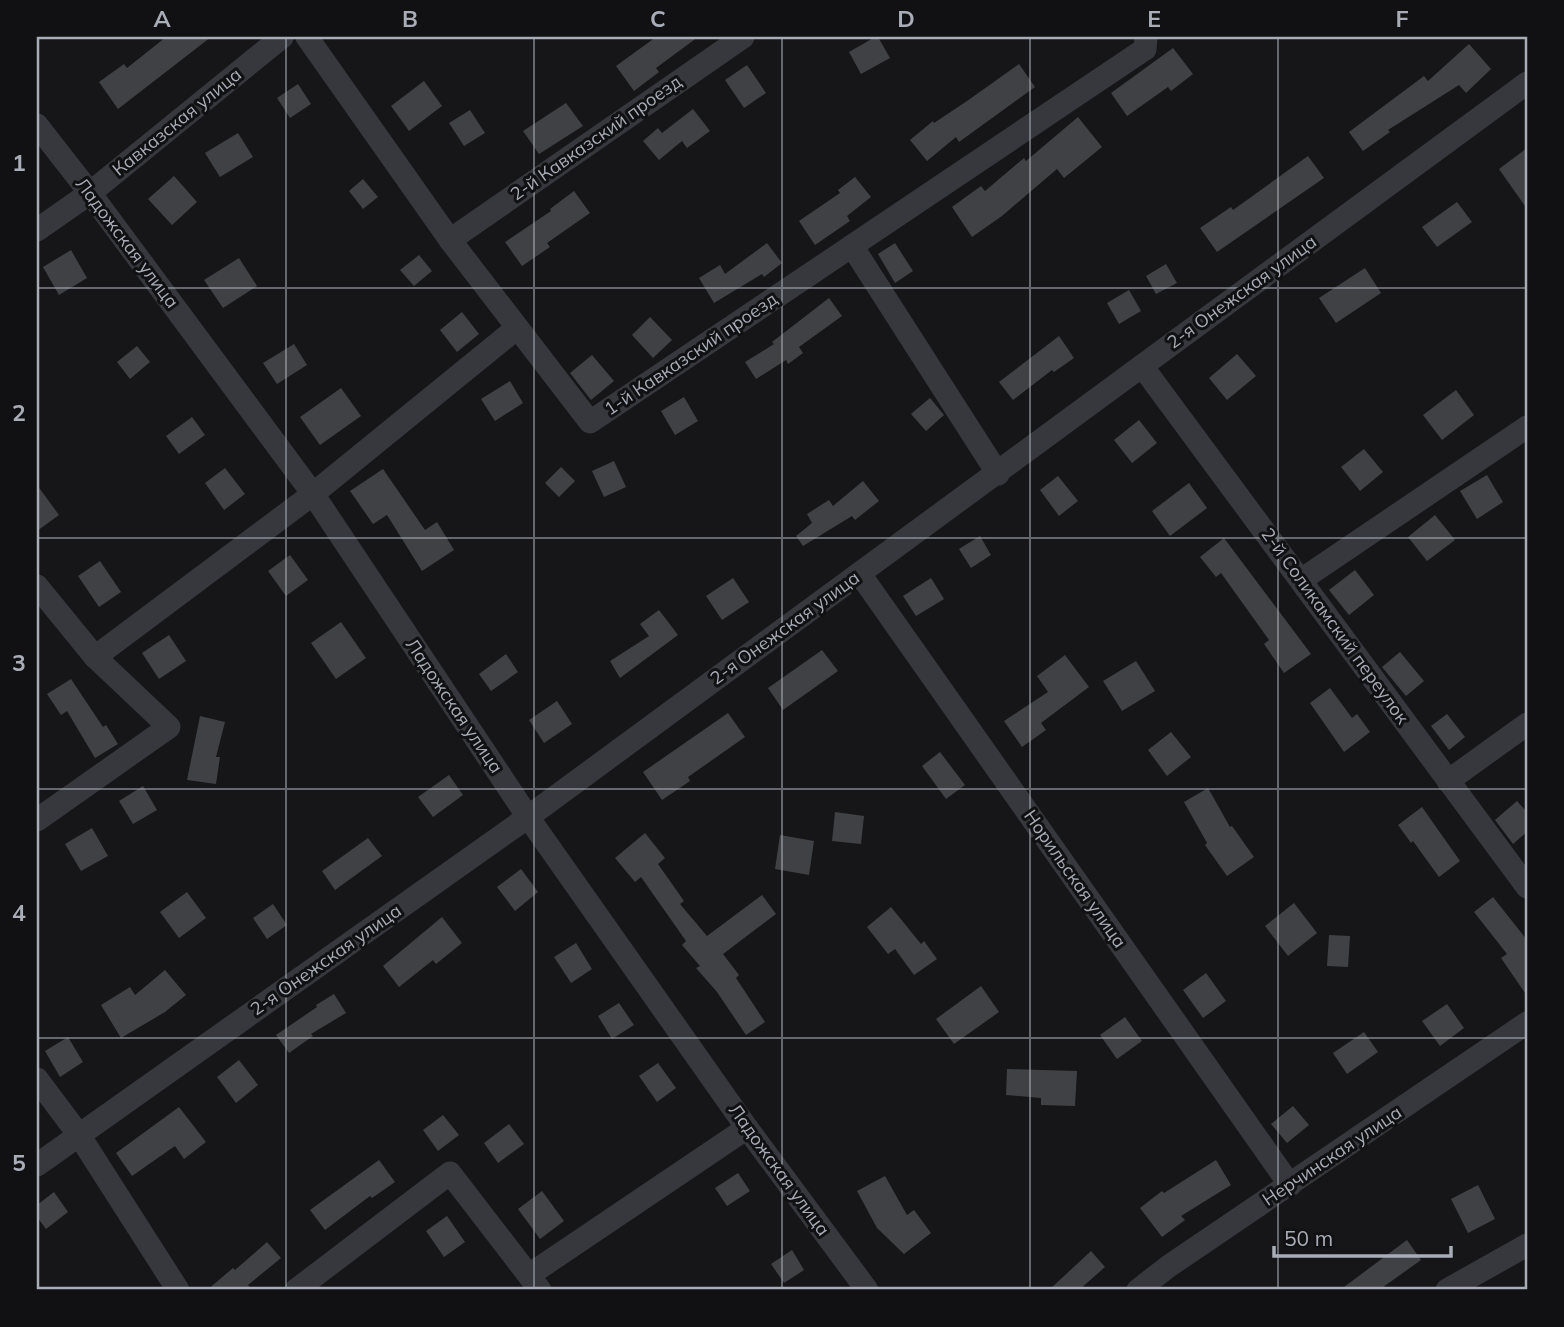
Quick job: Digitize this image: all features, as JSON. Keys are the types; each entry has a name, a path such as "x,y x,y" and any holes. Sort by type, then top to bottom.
{"street":[{"name":"Кавказская улица","path":"37,230 90,193 282,37"},
{"name":"1-й Кавказский проезд","path":"307,37 450,240 590,422 1145,48 1146,37"},
{"name":"2-й Кавказский проезд","path":"450,240 743,37"},
{"name":"2-я Онежская улица","path":"37,1165 528,817 1527,83"},
{"name":"Ладожская улица","path":"37,125 313,495 528,817 747,1128 867,1290"},
{"path":"852,246 998,474"},
{"path":"95,657 313,495 517,328"},
{"name":"2-й Соликамский переулок","path":"1142,366 1527,887"},
{"path":"1301,580 1527,427"},
{"name":"Норильская улица","path":"860,573 1290,1185"},
{"path":"37,586 95,657 169,727 37,820"},
{"path":"1448,781 1527,724"},
{"name":"Нерчинская улица","path":"1138,1290 1169,1266 1527,1023"},
{"path":"37,1079 79,1135 178,1290"},
{"path":"296,1290 450,1173 534,1283 747,1128"},
{"path":"1447,1290 1527,1245"}],"building":[{"path":"166,37 211,37 118,109 99,82 124,64 127,68"},
{"path":"656,37 698,37 656,68 659,72 634,91 616,66"},
{"path":"878,37 890,58 861,74 849,52"},
{"path":"1469,44 1491,69 1466,93 1459,85 1388,130 1390,132 1363,151 1349,132 1424,76 1428,81"},
{"path":"1173,48 1193,74 1171,91 1168,87 1127,116 1111,93"},
{"path":"1019,64 1035,87 959,142 956,137 927,161 910,140 933,121 934,123"},
{"path":"747,65 766,93 744,108 725,80"},
{"path":"424,81 442,106 409,131 391,106"},
{"path":"298,84 311,104 290,118 277,98"},
{"path":"566,103 583,126 539,154 523,131"},
{"path":"693,109 710,131 687,148 682,141 659,160 643,141 658,128 662,133"},
{"path":"470,110 485,133 464,146 449,123"},
{"path":"1078,117 1102,147 1064,178 1057,169 1002,216 972,237 952,207 981,186 985,191"},
{"path":"238,133 253,157 220,177 205,153"},
{"path":"1527,148 1527,209 1499,169"},
{"path":"1308,156 1324,178 1217,252 1200,228 1231,207 1233,210"},
{"path":"174,176 197,202 172,225 148,199"},
{"path":"855,177 871,197 847,216 850,221 815,245 799,221 840,193 838,190"},
{"path":"363,179 378,197 363,209 349,191"},
{"path":"574,191 590,213 547,243 550,247 522,266 505,242 551,211 550,209"},
{"path":"1457,202 1472,222 1437,247 1422,227"},
{"path":"767,243 782,263 764,277 762,274 714,303 699,278 720,265 725,274"},
{"path":"895,243 913,271 895,283 878,254"},
{"path":"71,250 87,278 59,295 43,267"},
{"path":"419,255 432,271 414,286 400,270"},
{"path":"239,258 257,286 223,308 204,280"},
{"path":"1166,264 1177,283 1156,294 1146,276"},
{"path":"1365,268 1381,293 1336,323 1319,298"},
{"path":"1129,290 1141,311 1119,324 1107,303"},
{"path":"829,298 842,316 799,347 803,353 788,364 786,360 756,379 745,362 774,344 772,342"},
{"path":"462,312 479,334 457,352 440,330"},
{"path":"650,317 672,340 653,358 632,335"},
{"path":"1059,336 1074,358 1054,372 1052,370 1013,400 999,382"},
{"path":"294,344 307,365 277,384 263,363"},
{"path":"137,346 150,362 130,379 117,362"},
{"path":"1237,354 1256,376 1227,400 1209,378"},
{"path":"592,355 614,381 591,400 570,373"},
{"path":"510,381 523,403 495,421 481,399"},
{"path":"341,388 361,416 320,445 300,417"},
{"path":"1456,390 1474,415 1442,440 1423,415"},
{"path":"684,397 698,421 675,435 661,411"},
{"path":"930,398 944,415 926,431 911,414"},
{"path":"192,417 205,435 179,454 166,436"},
{"path":"1139,420 1157,443 1132,463 1114,440"},
{"path":"1364,449 1383,472 1360,491 1341,467"},
{"path":"614,461 626,487 604,497 592,471"},
{"path":"561,467 575,481 559,497 545,483"},
{"path":"225,468 245,494 224,510 205,483"},
{"path":"383,469 425,530 437,522 454,550 422,571 387,515 373,524 350,491"},
{"path":"1487,475 1503,502 1477,519 1460,491"},
{"path":"1058,476 1078,501 1059,516 1040,490"},
{"path":"863,481 879,501 855,520 852,516 803,546 796,536 812,523 807,514 829,500 833,506"},
{"path":"1189,483 1207,508 1170,536 1152,511"},
{"path":"37,485 59,515 37,531"},
{"path":"1435,515 1455,540 1427,561 1408,537"},
{"path":"980,536 991,555 971,568 959,549"},
{"path":"1224,538 1311,654 1284,673 1264,644 1269,640 1221,573 1216,577 1200,557"},
{"path":"290,555 308,580 286,596 268,571"},
{"path":"100,561 121,592 99,607 78,576"},
{"path":"1355,570 1374,595 1349,615 1329,590"},
{"path":"733,578 749,602 722,620 706,596"},
{"path":"931,578 944,599 916,616 903,596"},
{"path":"659,610 678,635 620,678 610,661 649,636 640,624"},
{"path":"341,622 366,658 336,679 311,643"},
{"path":"169,635 186,661 159,679 142,653"},
{"path":"822,650 838,671 783,710 768,688"},
{"path":"1400,652 1424,681 1406,696 1382,667"},
{"path":"506,654 518,672 491,691 479,674"},
{"path":"1065,655 1089,687 1041,723 1046,730 1022,747 1004,721 1048,692 1037,676"},
{"path":"1136,661 1155,691 1122,711 1103,681"},
{"path":"71,679 103,727 106,725 118,744 95,758 67,711 61,715 47,694"},
{"path":"1330,688 1352,718 1357,714 1370,732 1344,752 1310,703"},
{"path":"557,701 572,724 544,743 529,720"},
{"path":"728,713 745,737 688,777 690,781 662,800 643,772"},
{"path":"1447,714 1465,737 1449,750 1431,726"},
{"path":"200,716 225,722 216,757 220,757 216,784 187,780"},
{"path":"1171,732 1191,757 1167,776 1148,750"},
{"path":"940,752 965,785 946,799 922,766"},
{"path":"449,775 463,795 433,817 418,797"},
{"path":"143,786 157,810 133,824 119,801"},
{"path":"1208,788 1230,827 1232,826 1254,857 1227,876 1205,845 1207,843 1184,802"},
{"path":"1517,801 1527,812 1527,832 1513,844 1495,820"},
{"path":"1422,807 1460,861 1439,877 1398,825"},
{"path":"835,812 864,816 861,844 832,841"},
{"path":"92,828 108,856 81,871 65,844"},
{"path":"645,833 665,858 658,864 684,901 680,904 707,936 762,895 776,914 723,954 739,975 736,978 765,1022 746,1035 717,992 696,968 700,966 682,945 686,941 641,877 635,882 615,858"},
{"path":"780,835 814,841 809,875 775,869"},
{"path":"368,838 382,856 335,890 322,871"},
{"path":"521,869 538,892 515,911 497,887"},
{"path":"187,892 206,918 179,938 160,912"},
{"path":"1493,897 1527,940 1527,996 1501,958 1507,954 1474,912"},
{"path":"1294,903 1317,933 1288,956 1265,926"},
{"path":"273,904 287,925 267,939 253,918"},
{"path":"891,907 921,944 924,941 937,959 914,975 895,949 888,954 867,927"},
{"path":"442,917 462,943 436,964 433,960 399,987 383,966"},
{"path":"1329,935 1350,936 1348,967 1327,966"},
{"path":"576,943 592,969 571,983 554,957"},
{"path":"165,970 186,995 165,1012 121,1038 101,1005 130,987 135,995"},
{"path":"1206,973 1226,1001 1203,1018 1183,990"},
{"path":"981,986 999,1012 954,1044 936,1019"},
{"path":"334,994 346,1013 311,1034 313,1036 289,1053 276,1035"},
{"path":"619,1003 634,1025 612,1039 598,1016"},
{"path":"1447,1004 1464,1028 1440,1046 1422,1021"},
{"path":"1125,1017 1142,1041 1117,1059 1100,1035"},
{"path":"1364,1032 1378,1052 1347,1074 1333,1053"},
{"path":"68,1037 83,1062 60,1077 45,1051"},
{"path":"239,1060 258,1085 236,1103 217,1077"},
{"path":"658,1063 676,1088 657,1102 639,1076"},
{"path":"1007,1069 1077,1071 1075,1106 1041,1105 1041,1098 1006,1095"},
{"path":"1293,1106 1309,1125 1287,1143 1271,1124"},
{"path":"179,1107 206,1142 184,1159 175,1146 132,1176 116,1153"},
{"path":"443,1115 459,1135 438,1151 423,1130"},
{"path":"509,1124 524,1144 498,1163 484,1143"},
{"path":"379,1160 395,1182 372,1198 370,1196 325,1230 310,1210"},
{"path":"1216,1160 1231,1185 1181,1216 1185,1220 1162,1237 1140,1208 1162,1191 1164,1193"},
{"path":"738,1173 750,1191 727,1206 715,1188"},
{"path":"885,1176 907,1215 914,1210 931,1233 904,1254 877,1228 857,1191"},
{"path":"1478,1185 1495,1219 1468,1233 1451,1199"},
{"path":"542,1191 564,1221 540,1239 518,1209"},
{"path":"54,1192 68,1212 46,1229 37,1217 37,1205"},
{"path":"447,1216 465,1242 444,1257 426,1231"},
{"path":"1407,1240 1421,1260 1379,1290 1340,1290"},
{"path":"267,1242 281,1258 248,1285 252,1290 207,1290 233,1268 235,1270"},
{"path":"792,1250 804,1270 784,1283 771,1264"},
{"path":"1091,1251 1105,1267 1079,1290 1049,1290"}]}
